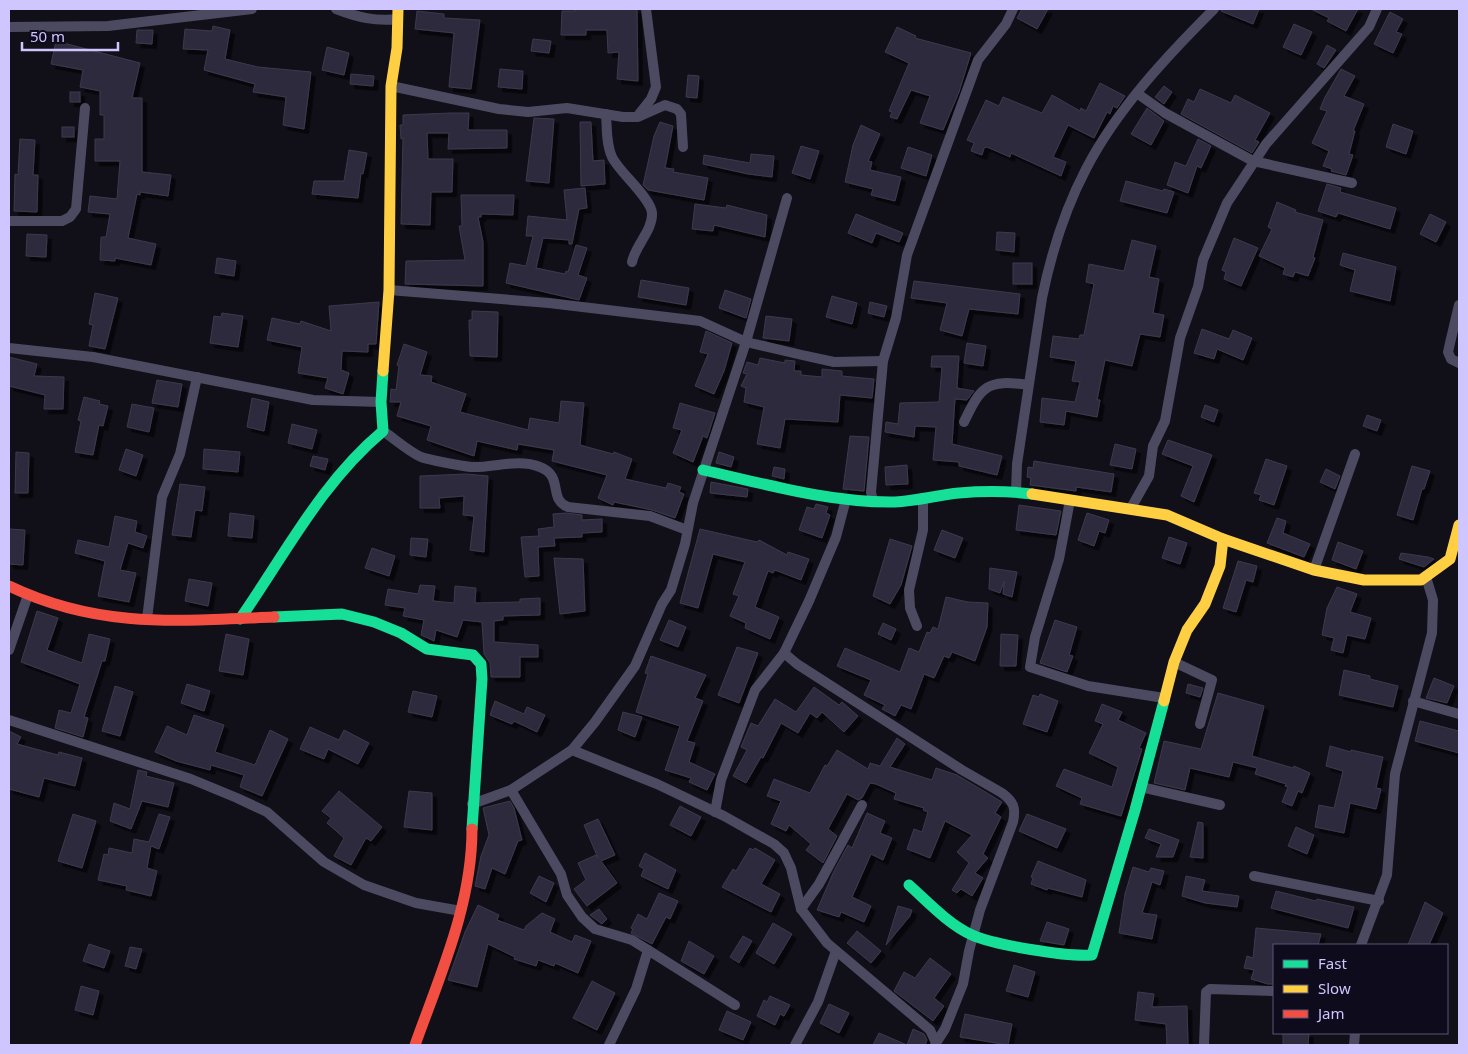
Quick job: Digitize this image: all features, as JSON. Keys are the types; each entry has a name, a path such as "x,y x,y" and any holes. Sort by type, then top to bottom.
{"street":[{"path":"9,27 108,26 252,9"},
{"path":"336,9 355,16 384,21 398,14 397,48 391,86 389,290 381,402 383,431"},
{"path":"638,117 651,99 656,87 646,9"},
{"path":"873,502 871,492 883,362 896,318 907,255 926,197 950,141 978,60 1006,24 1013,9"},
{"path":"1016,492 1017,464 1028,385 1047,272 1072,198 1091,161 1138,94 1179,44 1214,9"},
{"path":"1131,508 1150,476 1153,446 1165,421 1180,338 1198,287 1203,260 1227,203 1253,161 1288,118 1369,27 1377,9"},
{"path":"391,86 498,109 528,112 567,108 638,117 665,105 677,109 681,114 683,147"},
{"path":"1138,94 1164,113 1253,161 1352,183"},
{"path":"9,222 62,221 70,217 76,209 85,108"},
{"path":"606,114 612,157 648,203 652,212 650,224 634,250 632,262"},
{"path":"472,804 511,790 572,750 595,722 635,666 662,604 671,590 685,544 703,470 746,342 787,198"},
{"path":"389,290 549,303 700,321 746,342 834,362 883,362"},
{"path":"1459,305 1448,352 1451,359 1459,363"},
{"path":"9,348 93,357 313,400 381,402"},
{"path":"147,619 162,497 180,454 197,377"},
{"path":"964,422 977,395 992,384 1006,382 1028,385"},
{"path":"383,431 422,458 470,467 522,464 540,467 552,475 556,482 557,497 561,504 568,507 650,516 687,530"},
{"path":"240,619 263,588 304,519 357,453 383,431"},
{"path":"1314,570 1355,454"},
{"path":"703,470 846,499 873,502 960,493 1016,492 1131,508 1167,515 1223,539 1314,570 1364,580 1415,582 1426,577 1450,558 1459,526"},
{"path":"918,626 910,608 909,590 923,530 923,498"},
{"path":"715,812 721,780 755,690 784,653 836,537 846,499"},
{"path":"1070,500 1059,559 1035,637 1030,667 1088,686 1164,698"},
{"path":"909,885 946,917 974,936 1063,954 1092,955 1141,787 1174,662 1187,630 1208,596 1220,566 1223,539"},
{"path":"1361,944 1379,901 1387,875 1395,774 1432,633 1433,600 1426,577"},
{"path":"9,586 28,595 71,610 106,617 240,619 342,614 374,622 401,633 427,649 473,655 481,664 482,678 472,804 472,860 457,928 415,1045"},
{"path":"9,650 28,595"},
{"path":"784,653 797,664 897,730 1012,800 1016,809 1013,822 980,910 969,951 963,984 945,1029 935,1044"},
{"path":"1174,662 1212,680 1200,724"},
{"path":"1414,701 1459,714"},
{"path":"9,720 182,776 237,798 267,812 324,862 364,885 416,903 461,911"},
{"path":"572,750 657,784 715,812 751,830 784,854 791,868 801,909 836,951 930,1030 935,1044"},
{"path":"1141,787 1220,805"},
{"path":"511,790 561,874 567,895 582,917 595,929 632,940 735,1005"},
{"path":"801,909 819,884 862,805"},
{"path":"1254,876 1379,901"},
{"path":"609,1045 636,988 648,950"},
{"path":"795,1045 818,1002 836,951"},
{"path":"1204,1045 1206,992 1210,989 1273,991"}],"building":[{"path":"575,9 637,9 638,81 617,79 619,52 608,53 607,30 586,30 586,35 561,35 562,11 575,11"},
{"path":"1022,9 1048,9 1037,29 1017,18"},
{"path":"1221,9 1259,9 1253,24 1221,11"},
{"path":"1311,9 1358,9 1346,31 1327,21 1329,18"},
{"path":"417,11 444,14 444,18 480,20 471,89 449,87 454,33 415,29"},
{"path":"1390,12 1403,19 1396,32 1402,34 1393,53 1374,44"},
{"path":"1294,24 1312,32 1301,55 1283,47"},
{"path":"213,26 230,30 225,59 258,67 311,72 304,129 283,125 286,97 253,92 255,84 204,70 208,50 183,49 185,29 212,31"},
{"path":"897,27 916,36 915,38 971,53 959,92 943,130 920,123 930,96 911,90 897,119 890,117 892,112 889,111 909,63 885,52"},
{"path":"137,30 153,30 152,44 136,43"},
{"path":"533,39 551,41 549,53 531,51"},
{"path":"56,41 140,63 132,98 142,98 142,172 171,175 168,196 140,192 140,195 137,194 128,238 156,244 151,265 115,258 115,261 100,260 101,237 106,237 110,214 88,212 90,196 117,199 120,161 95,161 95,139 104,139 104,115 100,115 100,91 80,87 83,70 51,64"},
{"path":"1327,45 1336,50 1324,68 1317,64"},
{"path":"327,47 349,53 344,75 322,70"},
{"path":"500,69 523,71 522,89 498,87"},
{"path":"1341,69 1355,76 1344,96 1364,104 1353,131 1355,131 1349,154 1353,155 1346,175 1331,171 1332,169 1323,166 1329,151 1312,143 1327,111 1320,109"},
{"path":"351,74 374,76 373,86 350,84"},
{"path":"688,75 699,76 697,98 686,97"},
{"path":"1100,83 1125,96 1117,108 1113,106 1110,114 1107,112 1094,138 1068,125 1053,157 1066,162 1061,176 1011,153 1010,157 987,147 984,148 982,155 971,151 974,143 967,140 986,100 999,106 1003,97 1042,113 1052,95 1080,111 1081,108 1086,111"},
{"path":"1164,86 1172,92 1164,104 1155,97"},
{"path":"1200,89 1231,103 1235,95 1270,113 1255,140 1259,142 1252,153 1181,114 1188,99 1194,102"},
{"path":"70,92 80,92 80,102 70,102"},
{"path":"1147,108 1164,121 1151,145 1131,134"},
{"path":"469,113 468,130 507,130 507,148 448,149 449,133 427,133 428,159 453,159 452,192 431,192 430,225 401,224 403,138 401,139 400,125 403,125 403,115"},
{"path":"534,118 554,119 549,183 526,181"},
{"path":"580,122 591,122 593,161 604,160 605,184 581,186"},
{"path":"660,122 673,126 665,168 674,169 673,172 708,178 704,200 648,190 643,185 654,136"},
{"path":"1393,124 1413,131 1406,154 1386,147"},
{"path":"861,125 880,134 868,161 872,162 870,170 901,177 895,201 871,195 873,189 845,182 853,145"},
{"path":"62,127 74,127 74,137 62,137"},
{"path":"20,139 35,140 33,175 38,175 37,212 14,211 15,174 18,175"},
{"path":"1198,139 1211,146 1201,168 1197,166 1188,193 1167,185 1175,162 1186,166"},
{"path":"801,146 819,151 810,179 792,173"},
{"path":"908,147 932,155 926,176 901,168"},
{"path":"349,150 367,153 363,174 361,173 358,198 312,194 314,181 344,181"},
{"path":"751,154 774,156 772,177 703,164 704,155 750,163"},
{"path":"1126,181 1174,192 1167,213 1120,201"},
{"path":"1327,184 1341,188 1340,192 1396,208 1390,229 1338,213 1336,217 1318,211"},
{"path":"585,188 587,208 579,209 572,244 569,244 569,240 543,238 536,268 565,274 566,271 568,272 576,245 587,248 578,275 587,278 579,300 506,283 510,263 526,266 533,236 526,236 528,216 567,220 564,190"},
{"path":"461,195 514,195 513,215 481,214 481,217 478,217 483,242 483,286 405,284 406,261 465,260 459,226 462,226"},
{"path":"1277,202 1296,210 1295,212 1323,220 1313,257 1315,258 1308,276 1295,272 1293,277 1283,274 1285,268 1259,256 1272,229 1268,227"},
{"path":"695,204 726,208 727,205 767,215 765,237 714,225 713,231 692,229"},
{"path":"856,214 903,233 899,242 876,233 872,243 848,233"},
{"path":"1430,214 1446,222 1436,242 1420,234"},
{"path":"997,232 1015,233 1014,252 996,250"},
{"path":"27,234 47,235 46,257 26,256"},
{"path":"1234,238 1258,248 1241,286 1224,279 1226,272 1222,270"},
{"path":"1132,240 1156,246 1149,277 1159,279 1153,313 1164,315 1160,337 1140,334 1132,366 1105,360 1097,400 1100,400 1097,417 1066,411 1064,425 1040,422 1042,398 1075,402 1080,382 1072,381 1076,361 1050,357 1053,336 1079,339 1080,335 1084,335 1094,284 1086,282 1089,264 1124,271"},
{"path":"1343,253 1396,267 1390,301 1350,291 1355,270 1340,265"},
{"path":"217,258 236,261 234,276 215,273"},
{"path":"1013,263 1032,263 1032,284 1013,284"},
{"path":"641,280 689,288 686,305 638,297"},
{"path":"914,281 1020,294 1018,314 969,309 962,336 940,330 947,303 911,298"},
{"path":"725,290 751,299 746,318 719,308"},
{"path":"95,293 118,298 105,349 89,346 93,325 89,324"},
{"path":"832,296 857,303 852,324 826,317"},
{"path":"379,302 376,344 368,344 368,352 342,351 341,370 349,373 343,394 325,388 328,378 298,373 302,347 267,340 272,318 300,324 301,321 331,331 329,306"},
{"path":"870,302 887,306 884,317 868,313"},
{"path":"472,311 498,312 497,357 470,356 469,320 472,320"},
{"path":"222,313 243,316 238,347 210,343 214,316 221,317"},
{"path":"766,316 792,319 789,341 763,338"},
{"path":"1202,329 1229,339 1233,330 1252,338 1243,360 1217,349 1214,359 1194,353"},
{"path":"706,331 732,343 724,371 714,394 695,386 708,354 700,352"},
{"path":"967,343 986,346 983,366 964,363"},
{"path":"404,344 427,352 420,375 432,376 431,382 466,394 460,412 528,430 530,418 559,423 561,401 584,403 580,445 613,454 614,452 632,459 625,479 666,488 668,483 681,487 679,492 684,494 675,518 652,510 614,502 613,505 598,498 607,475 552,461 554,450 518,444 517,450 477,441 474,456 427,440 431,426 397,416 401,402 390,402 391,389 396,390 399,366 397,365"},
{"path":"932,356 959,356 957,388 974,391 967,400 955,399 952,444 1002,456 997,475 959,466 959,462 933,460 936,427 915,426 914,437 885,432 886,422 898,424 900,403 939,402 942,367 931,367"},
{"path":"9,357 37,364 34,376 64,377 63,409 44,409 45,395 9,386"},
{"path":"760,358 785,363 785,360 795,361 794,371 801,371 801,375 822,377 822,369 842,371 842,376 874,379 872,398 840,395 838,422 785,419 780,448 757,444 764,407 744,402 746,388 741,386 747,374 743,373 747,362 758,365"},
{"path":"157,380 182,384 178,407 152,403"},
{"path":"84,397 100,401 99,404 108,406 103,426 99,425 93,455 75,452 81,421 78,420"},
{"path":"252,398 269,402 264,431 247,427"},
{"path":"680,403 715,413 707,438 703,436 693,462 673,453 682,430 673,428"},
{"path":"132,404 154,408 149,432 127,427"},
{"path":"1205,405 1218,410 1214,422 1201,417"},
{"path":"1367,415 1381,420 1377,431 1363,426"},
{"path":"292,424 317,430 312,449 288,443"},
{"path":"850,436 869,437 864,491 843,489"},
{"path":"1168,440 1212,455 1194,502 1181,496 1193,466 1162,454"},
{"path":"1115,444 1136,449 1132,469 1110,465"},
{"path":"126,449 143,455 136,476 119,470"},
{"path":"204,449 240,452 238,472 203,469"},
{"path":"16,452 29,453 28,493 15,493"},
{"path":"719,452 734,457 731,467 716,463"},
{"path":"313,456 328,459 325,470 310,466"},
{"path":"1266,459 1287,466 1274,505 1259,500 1261,495 1254,493"},
{"path":"1034,461 1114,474 1111,492 1076,487 1076,491 1030,485 1031,478 1027,477 1028,467 1033,468"},
{"path":"907,465 908,484 886,485 885,467"},
{"path":"1412,466 1430,471 1424,489 1422,489 1413,520 1397,515"},
{"path":"774,467 785,469 784,479 772,476"},
{"path":"1326,469 1340,476 1335,489 1320,482"},
{"path":"466,474 488,476 484,552 470,550 474,516 463,515 464,496 439,498 440,508 420,508 420,476"},
{"path":"711,482 748,489 747,497 710,493"},
{"path":"180,484 205,487 202,511 195,510 191,537 172,535"},
{"path":"816,504 828,507 826,513 830,515 822,538 799,530 807,507 814,509"},
{"path":"1019,505 1061,511 1056,535 1016,530"},
{"path":"230,513 254,516 252,538 228,536"},
{"path":"1087,513 1109,520 1105,533 1099,531 1094,546 1078,540"},
{"path":"553,514 582,515 582,520 602,519 602,532 582,533 582,537 554,538 555,546 538,547 539,576 525,577 521,537 539,536 538,529 554,527"},
{"path":"115,516 137,521 135,532 147,536 143,548 128,543 120,570 136,573 129,602 98,596 105,561 75,553 78,540 109,547"},
{"path":"1277,518 1286,521 1283,533 1310,544 1304,557 1267,543"},
{"path":"9,529 25,530 23,565 9,564"},
{"path":"700,529 757,542 759,540 787,555 788,552 809,559 801,580 775,570 773,573 768,571 755,607 779,617 770,639 745,628 746,623 730,616 739,596 733,594 745,562 713,554 698,608 680,603"},
{"path":"942,530 963,538 955,558 934,550"},
{"path":"1169,537 1187,543 1180,564 1162,558"},
{"path":"411,538 428,539 426,557 410,555"},
{"path":"890,539 912,546 901,585 890,604 873,596"},
{"path":"1338,542 1363,551 1356,569 1332,560"},
{"path":"372,548 395,556 389,576 365,568"},
{"path":"1401,553 1434,559 1424,567 1399,559"},
{"path":"554,558 583,559 585,611 560,614"},
{"path":"1238,561 1257,566 1253,582 1246,580 1236,612 1223,608"},
{"path":"990,568 1017,572 1012,597 1003,594 1004,581 1000,593 989,589"},
{"path":"189,579 212,583 208,606 185,601"},
{"path":"420,585 435,586 433,601 454,603 455,586 476,588 475,603 520,602 520,599 540,598 540,615 503,616 503,620 494,621 494,642 538,645 538,657 520,657 520,677 491,677 490,663 484,654 482,622 463,620 457,637 436,630 434,641 421,635 424,620 403,616 405,608 385,605 388,589 418,594"},
{"path":"1337,587 1357,594 1350,612 1371,618 1365,639 1347,635 1343,653 1331,650 1334,638 1322,635 1327,608"},
{"path":"946,597 968,602 988,603 987,627 975,661 952,652 949,658 944,656 934,678 924,674 911,709 901,705 895,716 882,709 885,705 864,695 871,680 837,666 845,648 900,672 909,648 919,652 927,632 930,633 933,627 938,629"},
{"path":"37,611 58,618 47,650 82,663 89,634 110,639 105,661 102,661 84,717 88,718 83,737 55,728 59,710 71,713 80,684 21,662"},
{"path":"669,620 686,627 678,647 660,640"},
{"path":"1055,620 1077,627 1069,655 1073,656 1067,672 1040,663"},
{"path":"883,623 896,629 891,640 878,634"},
{"path":"226,634 249,639 243,675 219,671"},
{"path":"1001,634 1018,635 1016,666 1000,666"},
{"path":"737,647 758,653 739,703 718,695"},
{"path":"651,656 706,675 695,698 703,701 687,741 695,743 689,762 715,774 707,790 689,782 691,778 665,770 680,726 636,712 648,674 645,673"},
{"path":"1344,670 1370,676 1370,679 1398,686 1393,707 1339,695"},
{"path":"1434,678 1454,686 1447,703 1426,698"},
{"path":"187,684 210,691 204,711 181,703"},
{"path":"1188,684 1203,688 1200,697 1186,693"},
{"path":"115,686 133,692 120,736 102,731"},
{"path":"814,687 839,705 842,702 858,716 844,732 822,712 817,718 810,713 798,733 781,723 763,758 761,757 746,783 733,776 747,750 741,747 751,723 758,726 775,699 796,712"},
{"path":"413,691 437,696 432,717 408,712"},
{"path":"1218,693 1264,706 1252,756 1293,768 1294,766 1310,773 1302,793 1298,791 1292,806 1282,802 1288,787 1285,786 1286,784 1255,774 1257,768 1233,762 1229,777 1190,768 1185,790 1154,783 1164,741 1201,749"},
{"path":"1040,694 1058,701 1047,732 1023,724 1033,695 1039,697"},
{"path":"495,701 524,714 527,707 545,715 537,732 514,721 512,724 490,715"},
{"path":"1102,704 1122,712 1118,720 1146,733 1139,748 1142,749 1121,816 1080,804 1082,798 1056,786 1064,769 1112,787 1118,767 1089,753 1103,724 1095,721"},
{"path":"623,712 642,717 635,737 618,730"},
{"path":"194,715 224,725 215,752 255,765 270,730 288,739 262,796 240,787 244,775 211,765 210,770 176,761 155,752 167,726 187,735"},
{"path":"1420,721 1459,731 1459,753 1415,741"},
{"path":"310,727 339,740 344,730 369,743 358,764 328,749 324,759 300,749"},
{"path":"9,731 21,737 17,744 58,755 59,752 82,758 75,786 44,778 39,797 9,789"},
{"path":"897,738 905,744 890,767 932,780 936,768 957,775 1002,802 995,813 1001,817 983,854 988,858 975,873 983,878 972,896 961,889 957,893 952,890 969,863 957,852 972,835 945,821 930,858 907,849 914,829 922,832 928,812 923,810 924,808 894,799 896,793 876,784 870,783 862,798 858,800 847,794 828,829 837,836 823,863 806,850 811,844 789,825 786,831 771,824 781,801 767,796 774,779 810,793 825,765 827,766 837,750 868,769 870,763 880,766"},
{"path":"1330,746 1351,752 1351,750 1383,757 1376,788 1381,789 1376,809 1350,803 1344,833 1315,827 1319,805 1334,808 1343,771 1326,766"},
{"path":"138,770 147,772 146,776 174,783 168,807 142,801 131,829 110,821 114,803 130,809"},
{"path":"339,791 382,827 371,841 366,838 351,865 334,856 344,838 327,823 331,818 322,811"},
{"path":"409,791 432,793 432,830 404,827"},
{"path":"510,801 514,808 522,840 518,841 505,874 492,868 485,889 475,886 481,856 489,835 483,808"},
{"path":"680,806 701,817 691,836 670,825"},
{"path":"867,813 885,821 880,833 892,838 883,860 871,854 852,897 871,906 864,922 841,912 839,917 817,910 834,871 848,845 852,848"},
{"path":"73,814 96,821 82,868 58,861"},
{"path":"159,814 170,817 159,849 151,846 147,868 157,871 151,896 126,890 127,886 98,880 104,854 108,855 109,848 132,853 134,839 149,842"},
{"path":"1027,814 1066,829 1057,848 1019,831"},
{"path":"598,819 615,855 601,861 617,883 587,906 574,889 586,880 578,863 596,855 598,858 584,825"},
{"path":"1198,822 1203,823 1203,858 1190,857"},
{"path":"1296,827 1314,835 1307,854 1288,846"},
{"path":"1149,829 1179,840 1173,857 1156,857 1161,844 1145,838"},
{"path":"750,848 753,850 755,848 775,860 761,884 780,894 771,912 722,887 733,869 736,871"},
{"path":"645,853 676,870 668,889 641,876 644,869 639,866"},
{"path":"1038,861 1086,880 1082,897 1048,888 1047,890 1031,884 1033,878 1031,877"},
{"path":"1133,867 1149,872 1151,868 1164,871 1160,885 1152,882 1142,913 1157,915 1152,939 1119,933 1125,894"},
{"path":"539,876 554,883 546,902 530,893"},
{"path":"1186,876 1205,880 1202,891 1239,896 1237,907 1205,903 1182,896"},
{"path":"1276,891 1316,901 1317,899 1354,907 1348,928 1271,908"},
{"path":"659,893 678,901 670,919 666,917 652,944 631,933 633,929 631,928 638,914 647,919"},
{"path":"1425,902 1443,913 1429,944 1408,944"},
{"path":"478,905 499,915 497,920 524,930 526,926 542,913 555,919 550,932 572,942 575,935 591,941 578,973 555,963 554,966 538,960 536,966 514,959 515,957 488,944 477,987 448,980 465,932"},
{"path":"898,906 912,910 910,916 886,945"},
{"path":"599,909 607,919 602,924 590,915"},
{"path":"1047,922 1069,929 1064,945 1040,941"},
{"path":"773,923 792,934 774,964 756,953"},
{"path":"1256,928 1321,934 1318,944 1273,944 1273,984 1251,979 1254,970 1244,968 1247,956 1253,958"},
{"path":"857,931 881,951 871,963 847,943"},
{"path":"743,936 752,941 739,963 730,957"},
{"path":"689,941 714,956 704,974 681,961"},
{"path":"89,944 110,951 104,968 83,961"},
{"path":"130,947 142,949 136,969 125,966"},
{"path":"930,958 951,974 934,998 944,1006 933,1021 894,991 904,972 915,978"},
{"path":"1014,965 1035,972 1028,997 1006,991"},
{"path":"592,981 615,993 597,1030 573,1018"},
{"path":"81,986 99,991 93,1015 75,1010"},
{"path":"1138,992 1154,994 1152,1007 1187,1006 1188,1045 1167,1045 1166,1024 1135,1020"},
{"path":"770,996 790,1005 784,1016 780,1014 775,1025 757,1016 764,1000 767,1002"},
{"path":"829,1004 849,1013 839,1033 820,1023"},
{"path":"727,1011 751,1022 743,1040 719,1030"},
{"path":"965,1014 1012,1024 1008,1045 960,1037"},
{"path":"913,1029 924,1034 927,1040 925,1045 907,1045"},
{"path":"879,1033 907,1045 873,1045"},
{"path":"1283,1034 1309,1034 1308,1045 1283,1045"}],"traffic: fast":[{"path":"240,619 323,496 361,451 383,431 381,402 383,371"},
{"path":"703,470 798,492 871,501 895,502 977,492 1032,494"},
{"path":"274,617 342,614 374,622 401,633 427,649 473,655 481,664 482,679 472,829"},
{"path":"909,885 947,919 972,935 997,943 1031,950 1092,955 1135,810 1164,701"}],"traffic: slow":[{"path":"383,371 389,290 391,86 397,48 398,9"},
{"path":"1032,494 1167,515 1223,539 1314,570 1364,580 1421,580 1450,559 1459,525"},
{"path":"1164,701 1174,662 1187,630 1205,604 1220,566 1223,539"}],"traffic: jam":[{"path":"9,586 42,600 75,610 107,616 172,620 274,617"},
{"path":"415,1045 444,966 461,912 471,857 472,829"}]}
